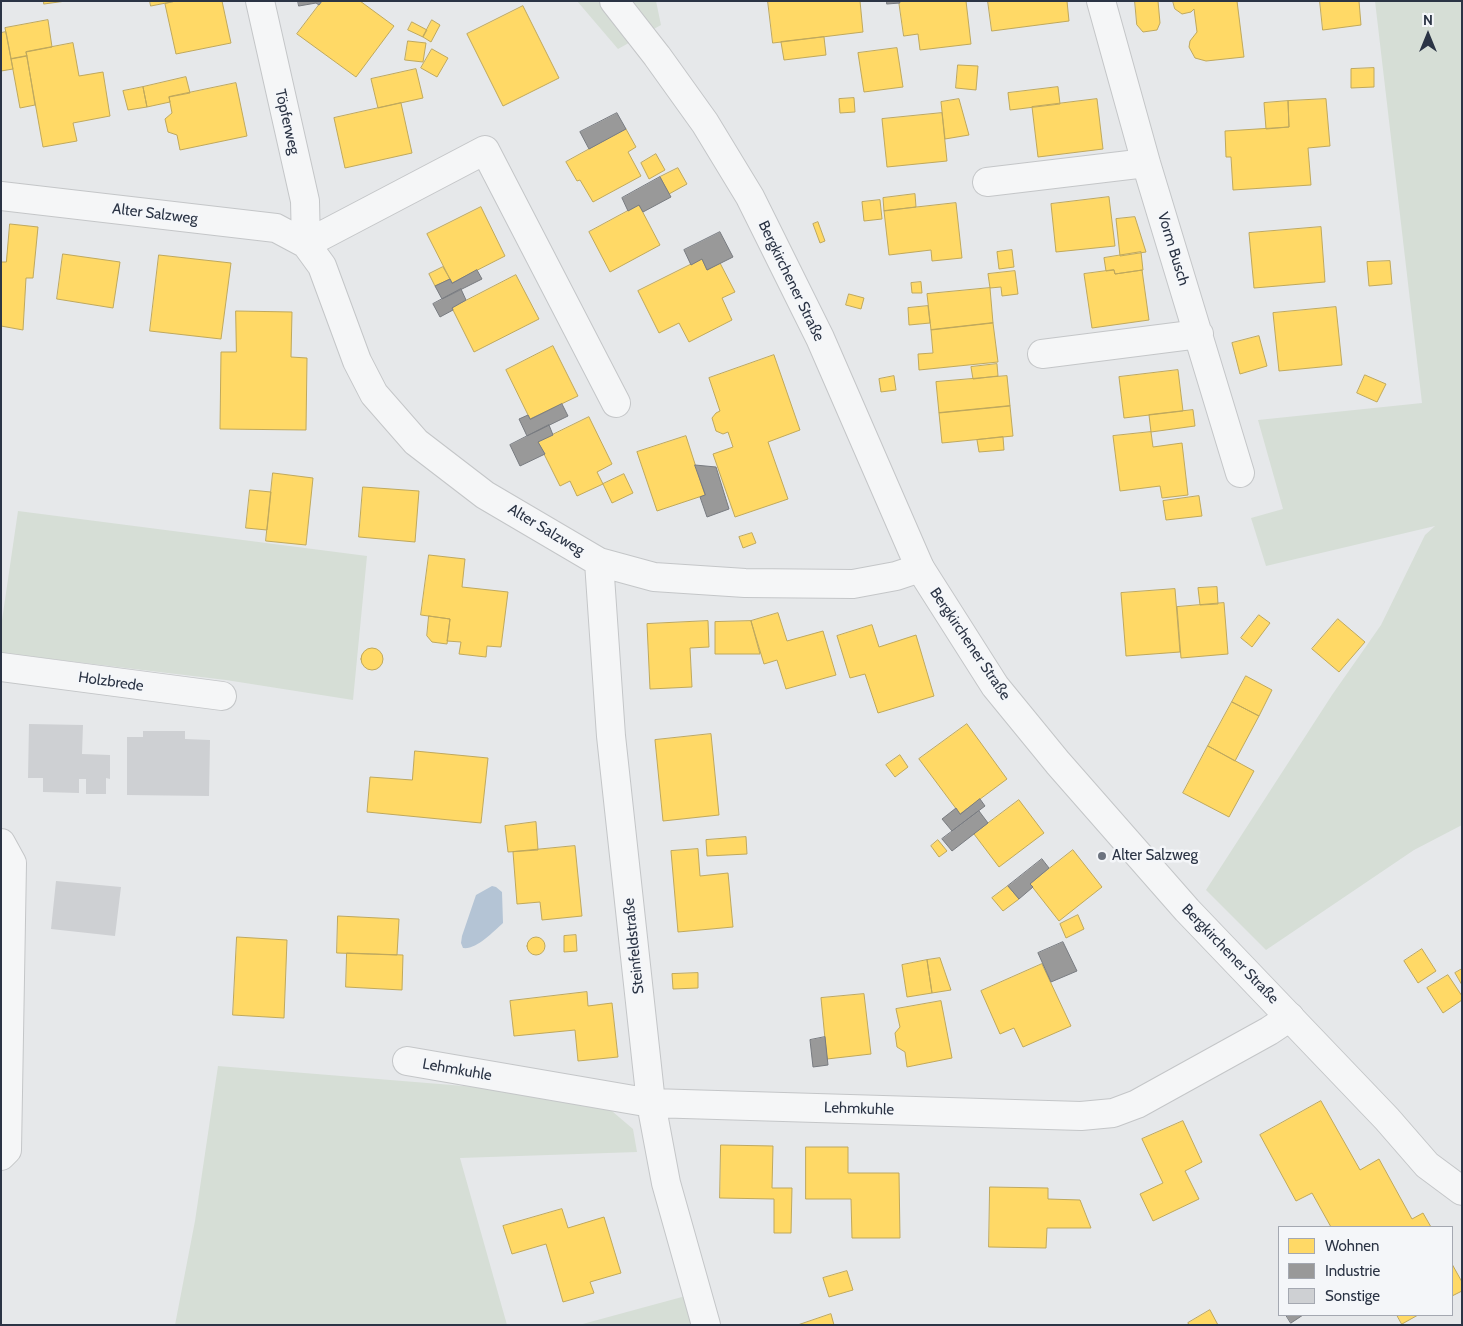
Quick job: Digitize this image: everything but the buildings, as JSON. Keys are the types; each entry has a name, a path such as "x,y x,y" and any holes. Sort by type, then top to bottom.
{"street":[{"name":"Töpferweg","path":"260,1 305,201 306,244"},
{"name":"Bergkirchener Straße","path":"614,1 705,122 750,197 820,338 920,568 995,686 1045,747 1187,910 1387,1120 1427,1165 1462,1191"},
{"name":"Vorm Busch","path":"1101,1 1146,163 1240,473"},
{"path":"306,244 485,150 616,403"},
{"path":"987,182 1146,163"},
{"name":"Alter Salzweg","path":"1,196 276,228 306,244 322,266 357,362 374,394 416,442 485,495 599,562 654,577 745,583 852,584 896,576 920,568"},
{"path":"1042,354 1199,334"},
{"name":"Steinfeldstraße","path":"599,562 611,736 651,1103 666,1183 706,1325"},
{"name":"Holzbrede","path":"1,667 222,696"},
{"path":"1,842 12,863 7,1150 1,1156"},
{"name":"Lehmkuhle","path":"407,1061 651,1103 1081,1116 1112,1113 1136,1104 1269,1031 1290,1017"}],"shaded area":[{"path":"577,1 656,1 661,25 618,49"},
{"path":"1375,1 1462,1 1462,825 1414,850 1266,950 1206,890 1332,695 1381,625 1425,535 1435,526 1266,566 1251,518 1283,509 1258,420 1422,403"},
{"path":"18,511 367,556 353,700 226,680 1,653 1,627"},
{"path":"218,1066 501,1089 606,1106 633,1129 637,1152 460,1158 507,1325 175,1325 195,1221"},
{"path":"693,1294 701,1325 579,1325"}],"water":[{"path":"492,886 502,892 503,923 479,943 463,948 461,943 462,936 476,895"}],"place":[{"name":"Alter Salzweg","path":"1102,856"}]}
